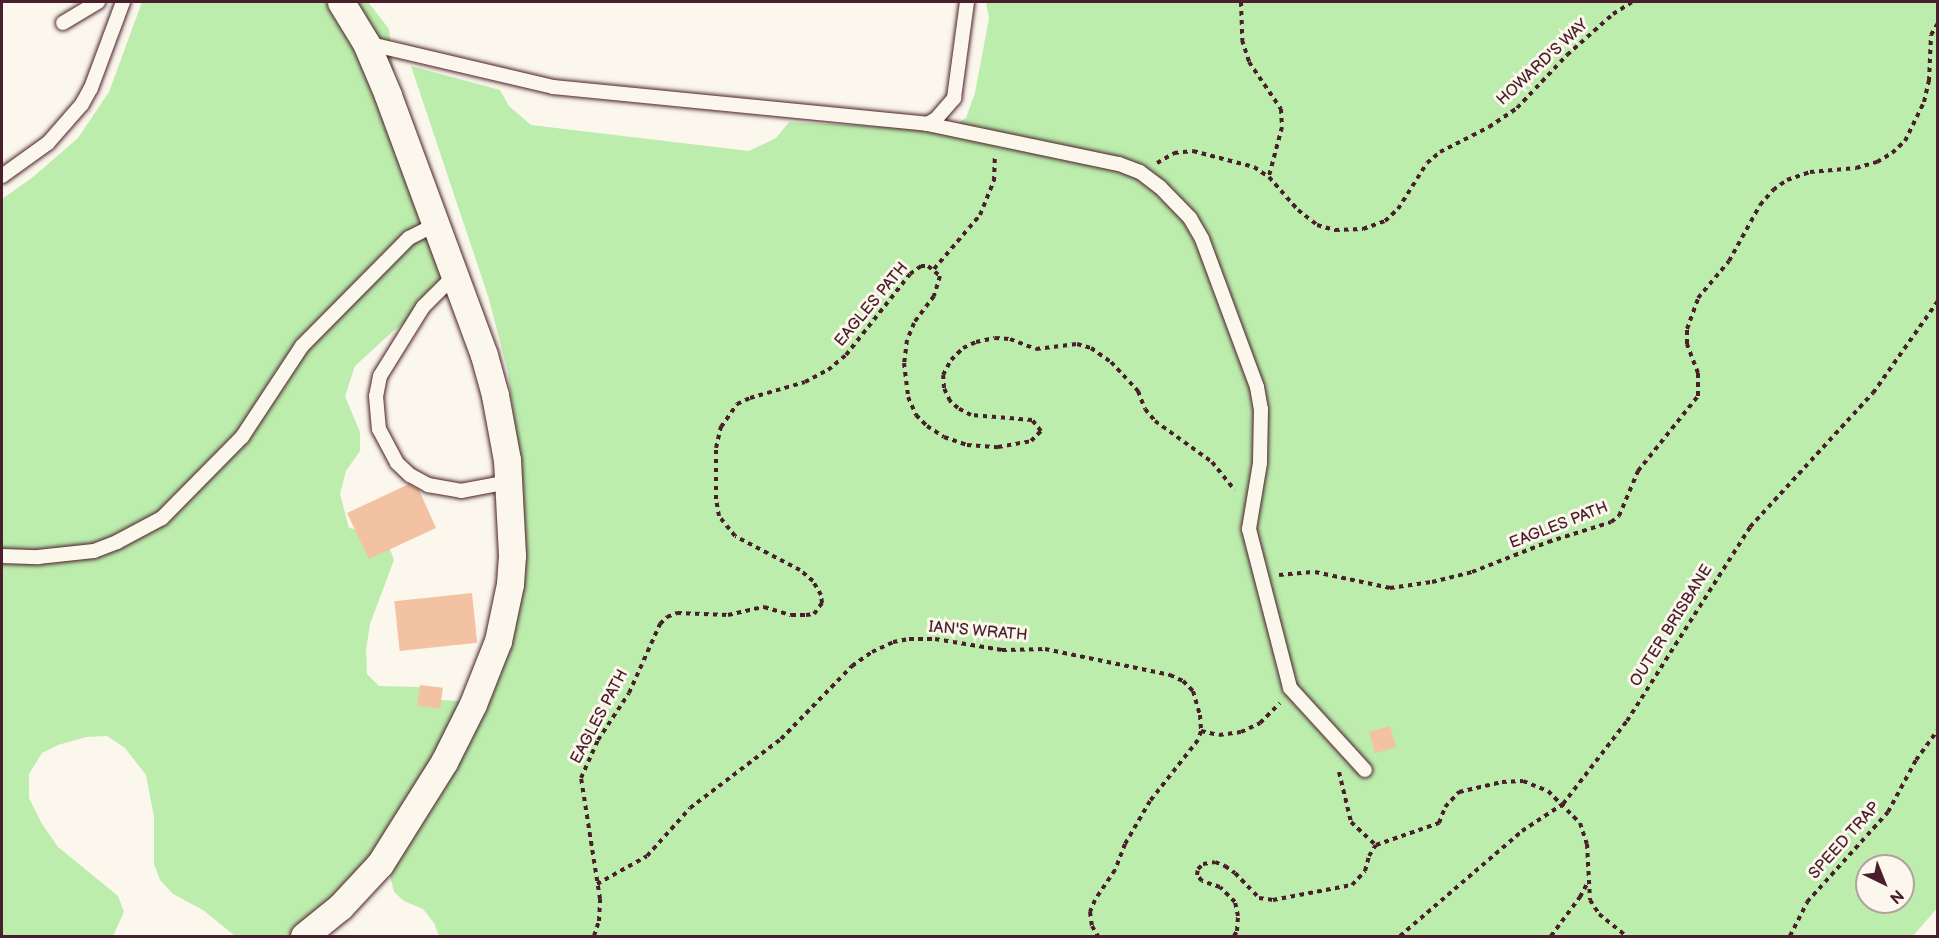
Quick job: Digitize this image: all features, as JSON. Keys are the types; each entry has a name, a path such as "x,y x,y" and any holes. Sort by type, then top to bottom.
{"street":[{"path":"303,936 340,906 386,857 444,762 473,704 498,641 510,584 512,545 509,482 495,395 480,344 366,43 341,2"}],"lane":[{"path":"63,23 98,2"},
{"path":"2,176 48,143 82,104 91,88 123,2"},
{"path":"927,124 936,119 954,98 967,2"},
{"path":"366,43 553,87 927,124 1119,164 1147,178 1176,202 1202,239 1252,371 1261,410 1262,432 1260,463 1250,520 1250,538 1290,688 1365,770"},
{"path":"6,553 38,557 94,551 117,542 162,518 242,437 302,346 409,238 436,224"},
{"path":"455,275 423,307 380,376 376,396 379,429 397,463 410,475 428,485 461,491 509,482"}],"path":[{"path":"1240,2 1242,40 1249,62 1281,109 1282,127 1269,177"},
{"name":"HOWARD'S WAY","path":"1147,178 1158,162 1174,153 1193,151 1254,167 1269,177 1298,210 1317,225 1335,230 1363,229 1385,221 1398,209 1414,182 1434,158 1517,108 1567,55 1613,14 1632,2"},
{"name":"EAGLES PATH","path":"1261,578 1295,572 1315,572 1390,588 1432,582 1472,572 1548,542 1611,522 1619,516 1638,471 1698,396 1698,373 1687,344 1687,329 1698,298 1729,261 1760,205 1773,190 1787,180 1810,172 1856,168 1877,162 1892,153 1905,141 1924,102 1929,81 1931,35 1938,23"},
{"path":"934,269 963,238 989,196 996,164 990,137"},
{"name":"EAGLES PATH","path":"594,936 599,921 597,884 581,778 598,740 628,693 660,624 667,617 677,613 728,615 764,607 791,615 814,614 822,603 821,595 813,581 800,570 735,536 719,516 716,499 716,448 721,427 737,404 805,382 828,370 861,339 910,274 921,266 934,269 940,276 939,286 914,323 907,340 904,363 908,397 916,415 927,426 944,437 967,445 998,447 1031,441 1041,431 1032,420 971,415 950,401 944,388 943,375 951,360 963,348 976,342 995,338 1010,339 1036,349 1077,344 1091,348 1110,362 1138,391 1145,409 1155,421 1212,462 1240,496 1250,520"},
{"name":"OUTER BRISBANE","path":"1400,936 1522,831 1563,804 1627,721 1750,527 1873,393 1938,301"},
{"name":"IAN'S WRATH","path":"597,884 647,856 690,808 781,739 852,666 893,642 935,639 1002,650 1045,649 1170,675 1183,681 1193,691 1200,715 1201,731"},
{"path":"1098,936 1092,926 1090,912 1095,900 1115,870 1125,844 1150,801 1190,752 1201,731 1219,735 1241,732 1260,723 1277,706 1290,688"},
{"name":"SPEED TRAP","path":"1790,936 1807,902 1888,812 1916,760 1938,730"},
{"path":"1338,771 1351,822 1376,845"},
{"path":"1234,936 1237,931 1238,916 1235,902 1220,887 1202,881 1197,875 1198,869 1203,864 1215,862 1225,866 1259,898 1273,900 1352,885 1365,872 1369,856 1376,845 1439,823 1445,807 1459,792 1502,782 1523,781 1538,785 1563,804 1585,833 1587,884 1593,907 1626,936"},
{"path":"1551,936 1587,884"}],"green space":[{"path":"142,2 368,2 389,29 399,120 438,187 434,211 456,267 425,308 392,332 355,366 345,396 360,432 360,451 346,471 340,494 349,528 372,532 389,546 394,560 370,624 366,650 367,674 379,686 422,687 441,700 460,701 449,758 383,849 291,936 235,936 203,910 173,894 160,880 154,864 154,817 146,775 125,748 107,736 86,737 58,745 42,753 29,774 29,798 42,824 58,847 118,896 124,912 113,936 2,936 2,199 33,177 78,138 109,92"},
{"path":"986,2 1937,2 1938,907 1913,936 439,936 434,923 423,909 404,901 394,892 390,876 394,861 481,712 520,469 508,372 488,296 411,66 500,90 509,106 531,125 749,151 776,138 789,122 947,130 966,118 975,93 989,18"}],"building":[{"path":"409,484 419,490 436,528 369,559 347,513"},
{"path":"472,593 477,643 400,651 394,601"},
{"path":"420,685 443,688 440,709 417,706"},
{"path":"1390,726 1396,747 1375,753 1369,732"}]}
